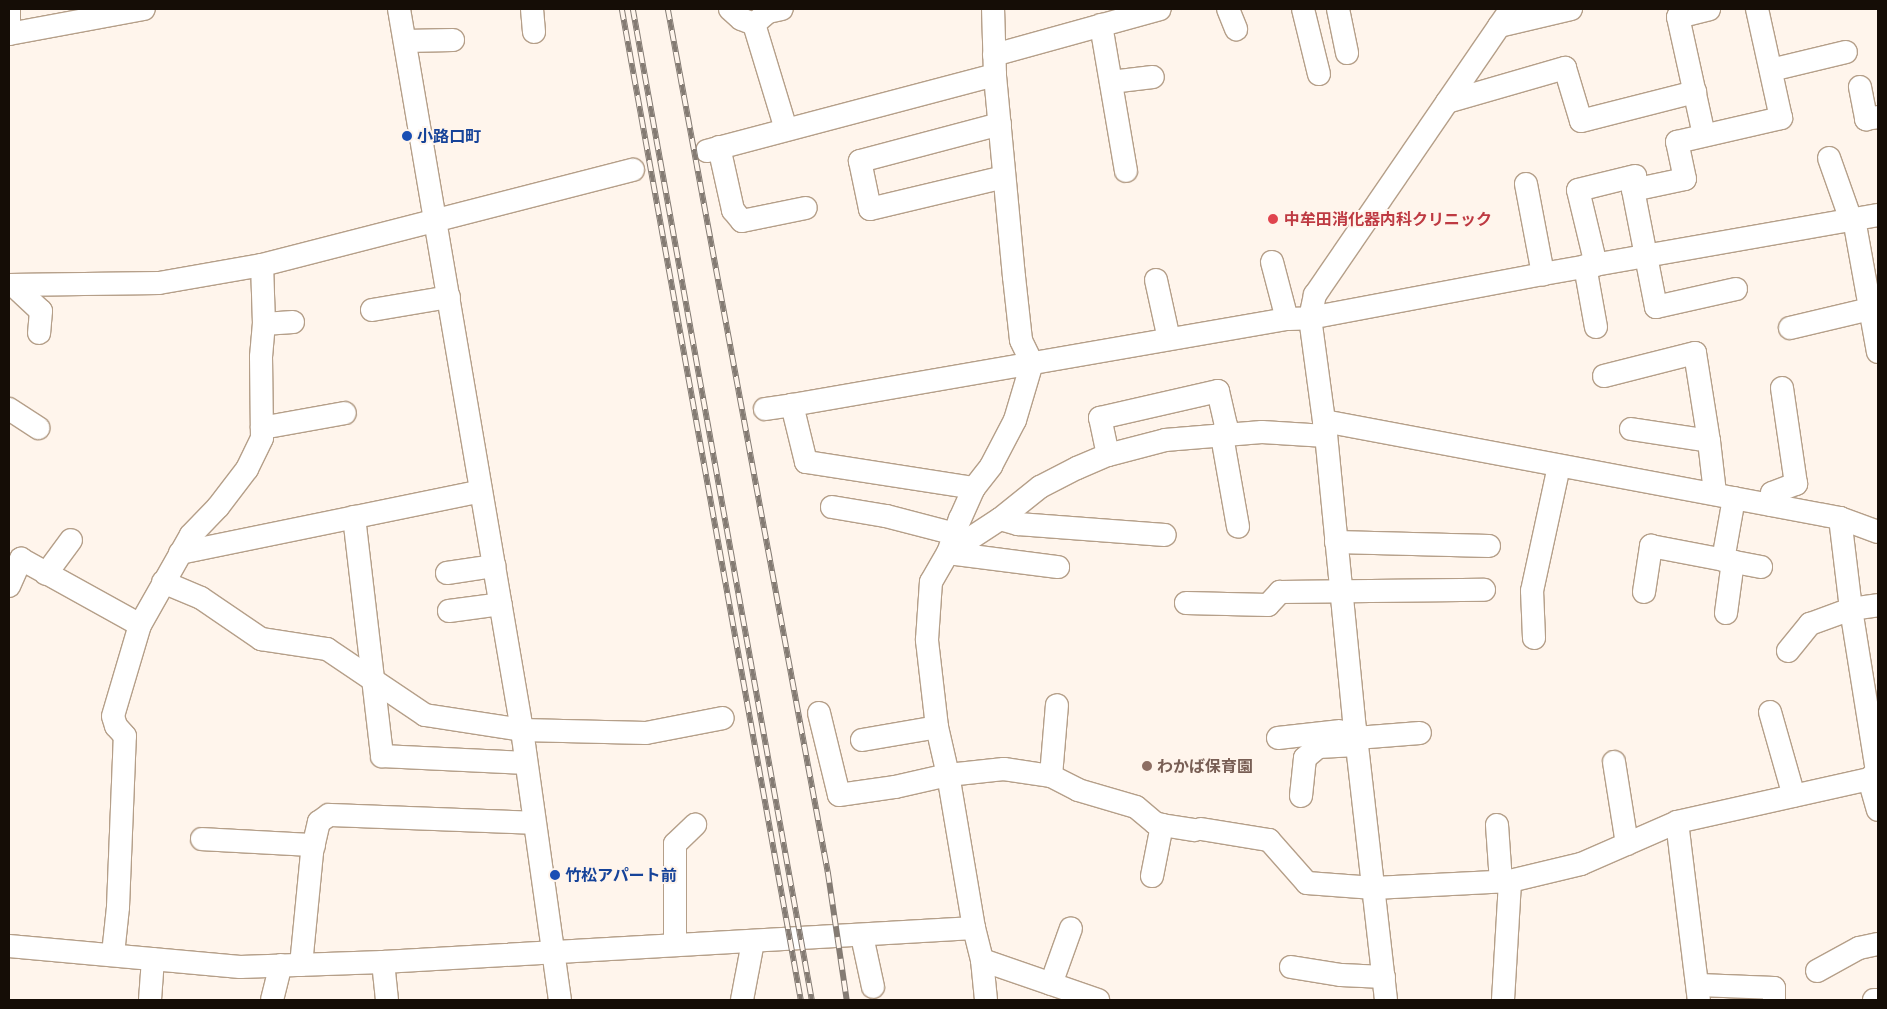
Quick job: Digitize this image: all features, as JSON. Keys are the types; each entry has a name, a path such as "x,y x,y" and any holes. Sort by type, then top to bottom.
{"street":[{"path":"9,9 9,34 144,9"},
{"path":"399,9 522,730 560,1000"},
{"path":"532,9 534,32"},
{"path":"730,9 741,19 754,24"},
{"path":"754,24 768,12 782,9"},
{"path":"986,1000 982,960 974,928 948,774 937,728 927,640 931,582 952,544 974,488 990,466 1015,420 1032,363 1021,340 1004,177 995,65 993,9"},
{"path":"806,208 742,221 733,210 713,149 786,129 995,65 1101,25 1160,9"},
{"path":"1303,9 1320,74"},
{"path":"1338,9 1347,53"},
{"path":"1386,1000 1340,590 1325,428 1310,318 1315,295 1505,17 1571,9"},
{"path":"1704,135 1678,17 1709,9"},
{"path":"1736,289 1656,307 1633,190 1685,179 1677,142 1704,135 1783,127 1757,9"},
{"path":"754,24 786,129"},
{"path":"1101,25 1126,171"},
{"path":"405,41 453,40"},
{"path":"1771,70 1846,52"},
{"path":"1447,102 1565,68 1581,121 1695,92"},
{"path":"1111,82 1153,77"},
{"path":"1860,87 1866,119 1878,117"},
{"path":"1000,124 860,161 870,209 1004,177"},
{"path":"1829,158 1852,219 1878,345"},
{"path":"11,285 159,283 262,265 633,170"},
{"path":"1596,327 1591,266 1578,190 1635,176"},
{"path":"1526,184 1544,274"},
{"path":"765,409 1287,319 1310,318 1544,274 1878,215"},
{"path":"1272,262 1287,319"},
{"path":"113,954 118,907 125,736 116,726 113,716 140,625 163,582 191,535 218,507 247,469 262,438 261,357 264,324 262,265"},
{"path":"1156,280 1169,339"},
{"path":"11,285 41,311 39,333"},
{"path":"372,310 449,297"},
{"path":"1790,328 1870,309"},
{"path":"264,324 293,322"},
{"path":"1604,376 1695,353 1709,441 1724,496 1728,561 1726,613"},
{"path":"1771,505 1772,493 1796,484 1782,388"},
{"path":"1108,455 1100,418 1218,391 1226,425 1222,436 1238,527"},
{"path":"792,405 806,462 974,488"},
{"path":"9,409 38,428"},
{"path":"262,428 345,413"},
{"path":"952,544 1000,520 1040,487 1076,468 1108,455 1165,440 1325,428 1559,466 1724,496 1840,518 1878,532"},
{"path":"1631,429 1709,441"},
{"path":"1534,638 1532,591 1559,466"},
{"path":"180,553 482,491"},
{"path":"832,507 886,516 952,544 1058,567"},
{"path":"354,517 382,756 526,763"},
{"path":"1840,518 1875,774 1878,810"},
{"path":"1000,520 1018,524 1165,535"},
{"path":"46,574 71,540"},
{"path":"1336,542 1489,546"},
{"path":"1644,592 1644,545 1761,566"},
{"path":"447,573 494,566"},
{"path":"12,568 46,574 140,625"},
{"path":"163,582 201,598 262,639 327,648 425,715 522,730 646,733 723,718"},
{"path":"1186,603 1268,605 1280,592 1484,590"},
{"path":"449,611 501,604"},
{"path":"1788,651 1810,624 1851,608 1878,605"},
{"path":"1051,776 1057,705"},
{"path":"819,712 840,795 895,787 948,774 1004,770 1051,776 1078,790 1136,807 1154,822 1162,825 1269,840 1307,883 1374,888 1506,881 1581,864 1677,822 1794,796 1875,774"},
{"path":"1770,712 1794,796"},
{"path":"862,740 937,728"},
{"path":"1278,738 1356,738 1420,733"},
{"path":"1301,796 1305,758 1318,747 1356,738"},
{"path":"1614,762 1627,844"},
{"path":"272,1000 291,965 319,822 329,816 534,823"},
{"path":"1677,822 1699,993 1774,988 1774,1000"},
{"path":"675,944 675,844 695,825"},
{"path":"1152,876 1162,825"},
{"path":"1497,825 1506,881 1504,1000"},
{"path":"202,839 314,845"},
{"path":"9,946 113,954 240,968 384,962 675,944 754,942 974,928"},
{"path":"1051,984 1072,928"},
{"path":"862,936 873,987"},
{"path":"742,1000 754,942"},
{"path":"1817,971 1859,948 1878,944"},
{"path":"150,1000 153,958"},
{"path":"982,960 1098,1000"},
{"path":"384,962 387,1000"},
{"path":"1291,967 1341,975 1384,977"}],"railway":[{"path":"622,9 801,1000"},
{"path":"633,9 812,1000"},
{"path":"668,9 828,872 847,1000"}],"place":[{"name":"小路口町","path":"407,136"},
{"name":"中牟田消化器内科クリニック","path":"1273,219"},
{"name":"わかば保育園","path":"1147,766"},
{"name":"竹松アパート前","path":"555,875"}]}
